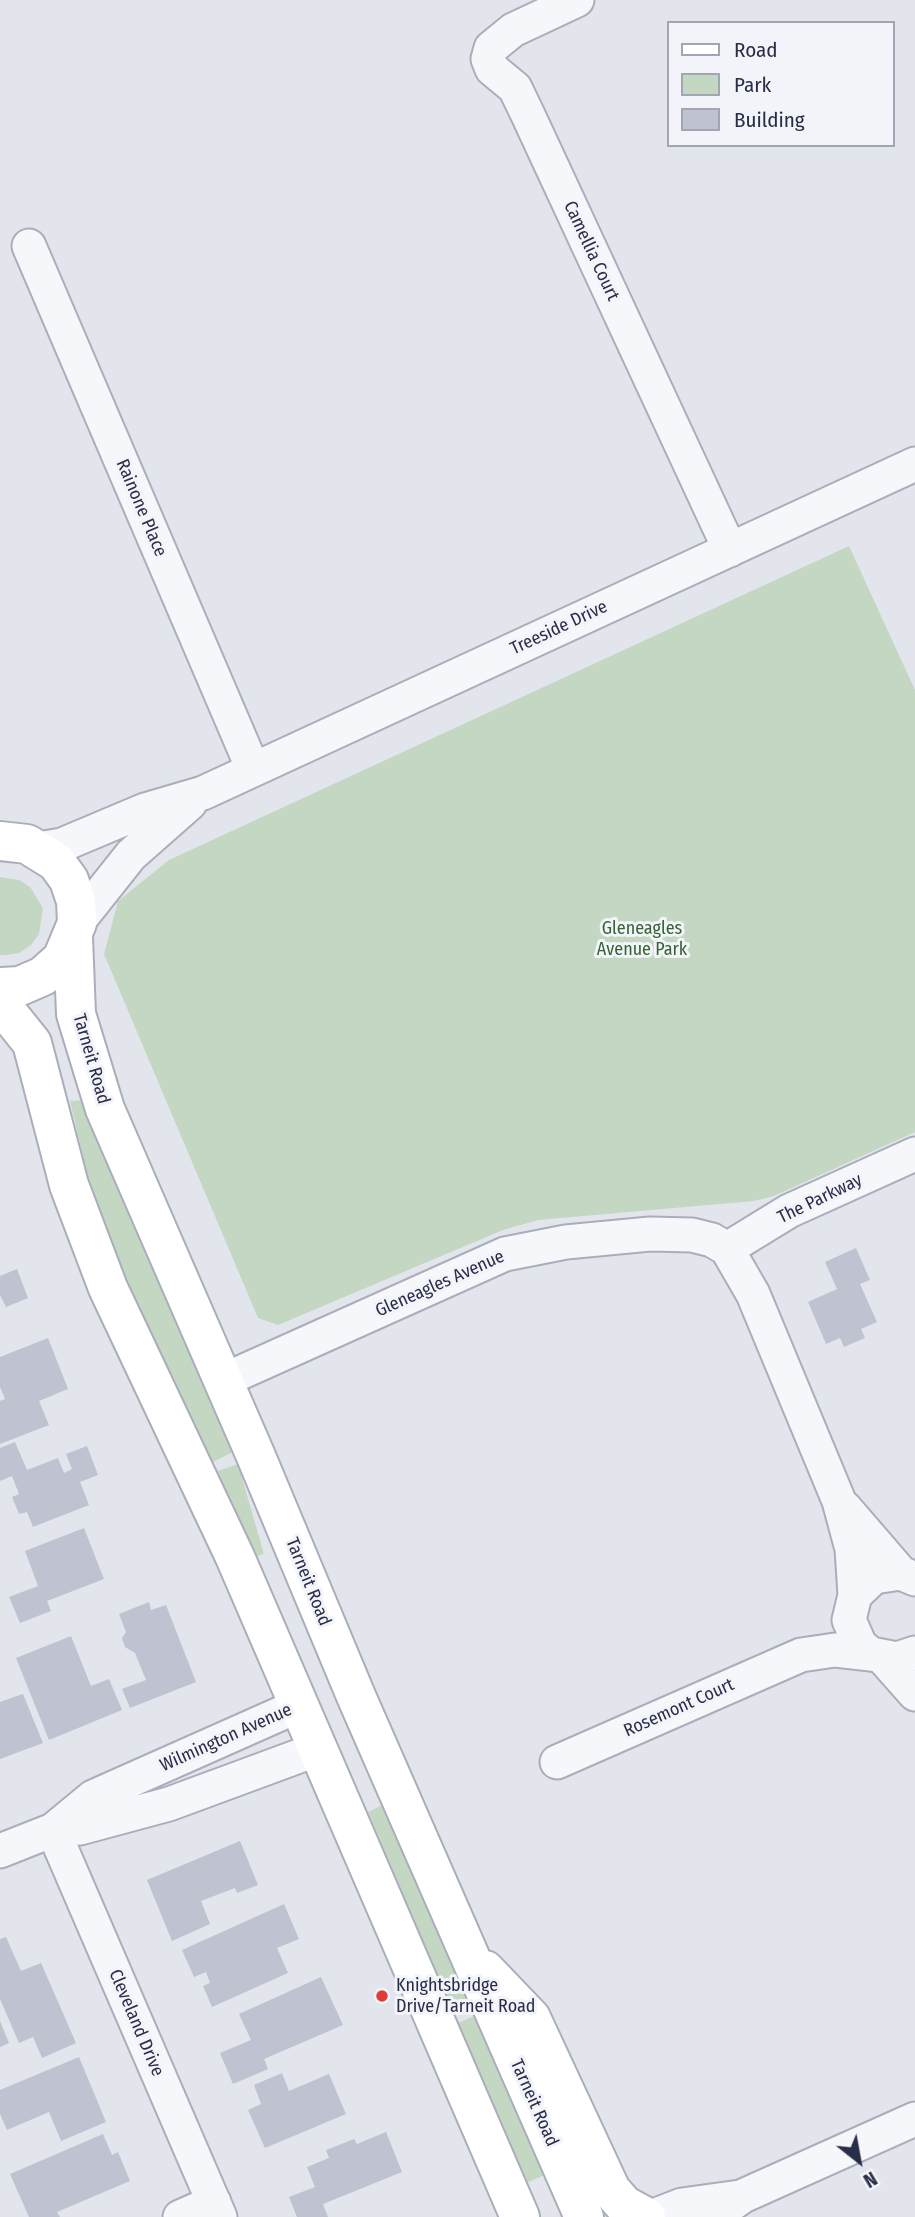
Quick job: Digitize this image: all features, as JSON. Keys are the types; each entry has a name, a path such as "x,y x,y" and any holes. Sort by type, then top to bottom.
{"main road":[{"path":"0,817 22,845"},
{"name":"Tarneit Road","path":"22,845 56,862 69,880 76,901 76,1014 105,1109 583,2217"},
{"path":"0,987 20,986 43,976 62,959 75,930"},
{"path":"0,1003 32,1043 43,1076 69,1185 108,1288 235,1557 316,1703 331,1719 318,1749 520,2217"},
{"path":"273,1496 316,1703"},
{"path":"316,1703 359,1713 370,1724"},
{"path":"469,1954 531,2018 611,2190 624,2206 648,2217"}],"street":[{"name":"Camellia Court","path":"577,0 513,30 491,48 488,59 492,69 514,88 528,116 730,550"},
{"name":"Rainone Place","path":"29,246 253,769"},
{"name":"Treeside Drive","path":"22,845 62,845 145,810 203,793 915,464"},
{"name":"Treeside Drive","path":"75,930 131,855 167,820 203,793"},
{"name":"The Parkway","path":"727,1250 789,1211 915,1154"},
{"name":"Gleneagles Avenue","path":"222,1381 505,1254 566,1242 650,1234 692,1235 712,1240 727,1250"},
{"path":"727,1250 753,1294 839,1501 852,1549 853,1633 860,1645 890,1655 915,1694"},
{"path":"839,1501 908,1576"},
{"name":"Rosemont Court","path":"801,1655 874,1577 908,1576"},
{"name":"Rosemont Court","path":"557,1762 801,1655 835,1650 890,1655"},
{"name":"Wilmington Avenue","path":"53,1830 93,1797 316,1703"},
{"name":"Wilmington Avenue","path":"0,1851 53,1830 80,1828 169,1804 318,1749"},
{"name":"Wilmington Avenue","path":"153,1770 169,1804"},
{"name":"Cleveland Drive","path":"53,1830 217,2210"},
{"path":"713,2217 743,2196 915,2119"},
{"path":"648,2217 682,2205 743,2196"},
{"path":"180,2217 217,2210"}],"green space":[{"name":"Gleneagles Avenue Park","path":"849,546 915,690 915,1132 774,1196 754,1201 538,1220 503,1230 278,1325 258,1318 104,954 118,901 169,860"},
{"path":"0,877 19,880 30,887 43,908 39,934 31,945 19,953 0,955"},
{"path":"84,1100 91,1126 233,1452 207,1465 117,1264 94,1202 70,1101"},
{"path":"238,1464 264,1554 250,1558 212,1473"},
{"path":"391,1801 479,2003 469,2010 454,2014 368,1812"},
{"path":"484,2012 554,2171 526,2183 458,2023"}],"building":[{"path":"856,1248 870,1280 860,1284 877,1322 861,1329 865,1338 844,1347 840,1338 826,1344 808,1302 837,1289 825,1262"},
{"path":"17,1269 28,1298 6,1307 0,1295 0,1276"},
{"path":"48,1338 68,1389 39,1401 49,1425 0,1444 0,1401 5,1399 0,1387 0,1357"},
{"path":"15,1442 27,1470 58,1458 64,1473 72,1469 66,1454 87,1446 98,1475 80,1482 89,1505 33,1527 27,1512 19,1514 12,1497 19,1494 12,1476 0,1481 0,1448"},
{"path":"84,1528 104,1579 47,1601 51,1611 20,1623 9,1597 38,1586 25,1551"},
{"path":"149,1602 151,1610 166,1605 196,1682 130,1708 122,1689 146,1680 135,1653 125,1647 122,1638 126,1632 119,1614"},
{"path":"71,1636 91,1686 109,1679 122,1710 49,1740 16,1658"},
{"path":"23,1694 43,1743 0,1759 0,1702"},
{"path":"240,1841 258,1885 237,1893 235,1888 201,1901 210,1924 172,1941 147,1880"},
{"path":"284,1904 299,1939 277,1948 288,1973 212,2007 203,1986 210,1983 206,1972 194,1977 182,1950"},
{"path":"6,1937 21,1971 41,1963 76,2043 42,2058 33,2037 19,2043 0,1999 0,1939"},
{"path":"321,1977 343,2025 264,2059 268,2069 233,2084 220,2053 251,2040 239,2014"},
{"path":"0,2021 9,2043 0,2047"},
{"path":"79,2057 106,2122 61,2141 49,2112 7,2130 0,2114 0,2090"},
{"path":"282,2073 289,2091 329,2074 346,2114 265,2148 248,2110 261,2104 254,2085"},
{"path":"386,2132 402,2172 323,2204 328,2217 297,2217 289,2197 315,2187 307,2167 329,2158 326,2150 354,2139 357,2144"},
{"path":"103,2134 112,2155 118,2152 130,2181 57,2212 60,2217 29,2217 10,2174"}],"place":[{"name":"Knightsbridge Drive/Tarneit Road","path":"382,1996"}]}
